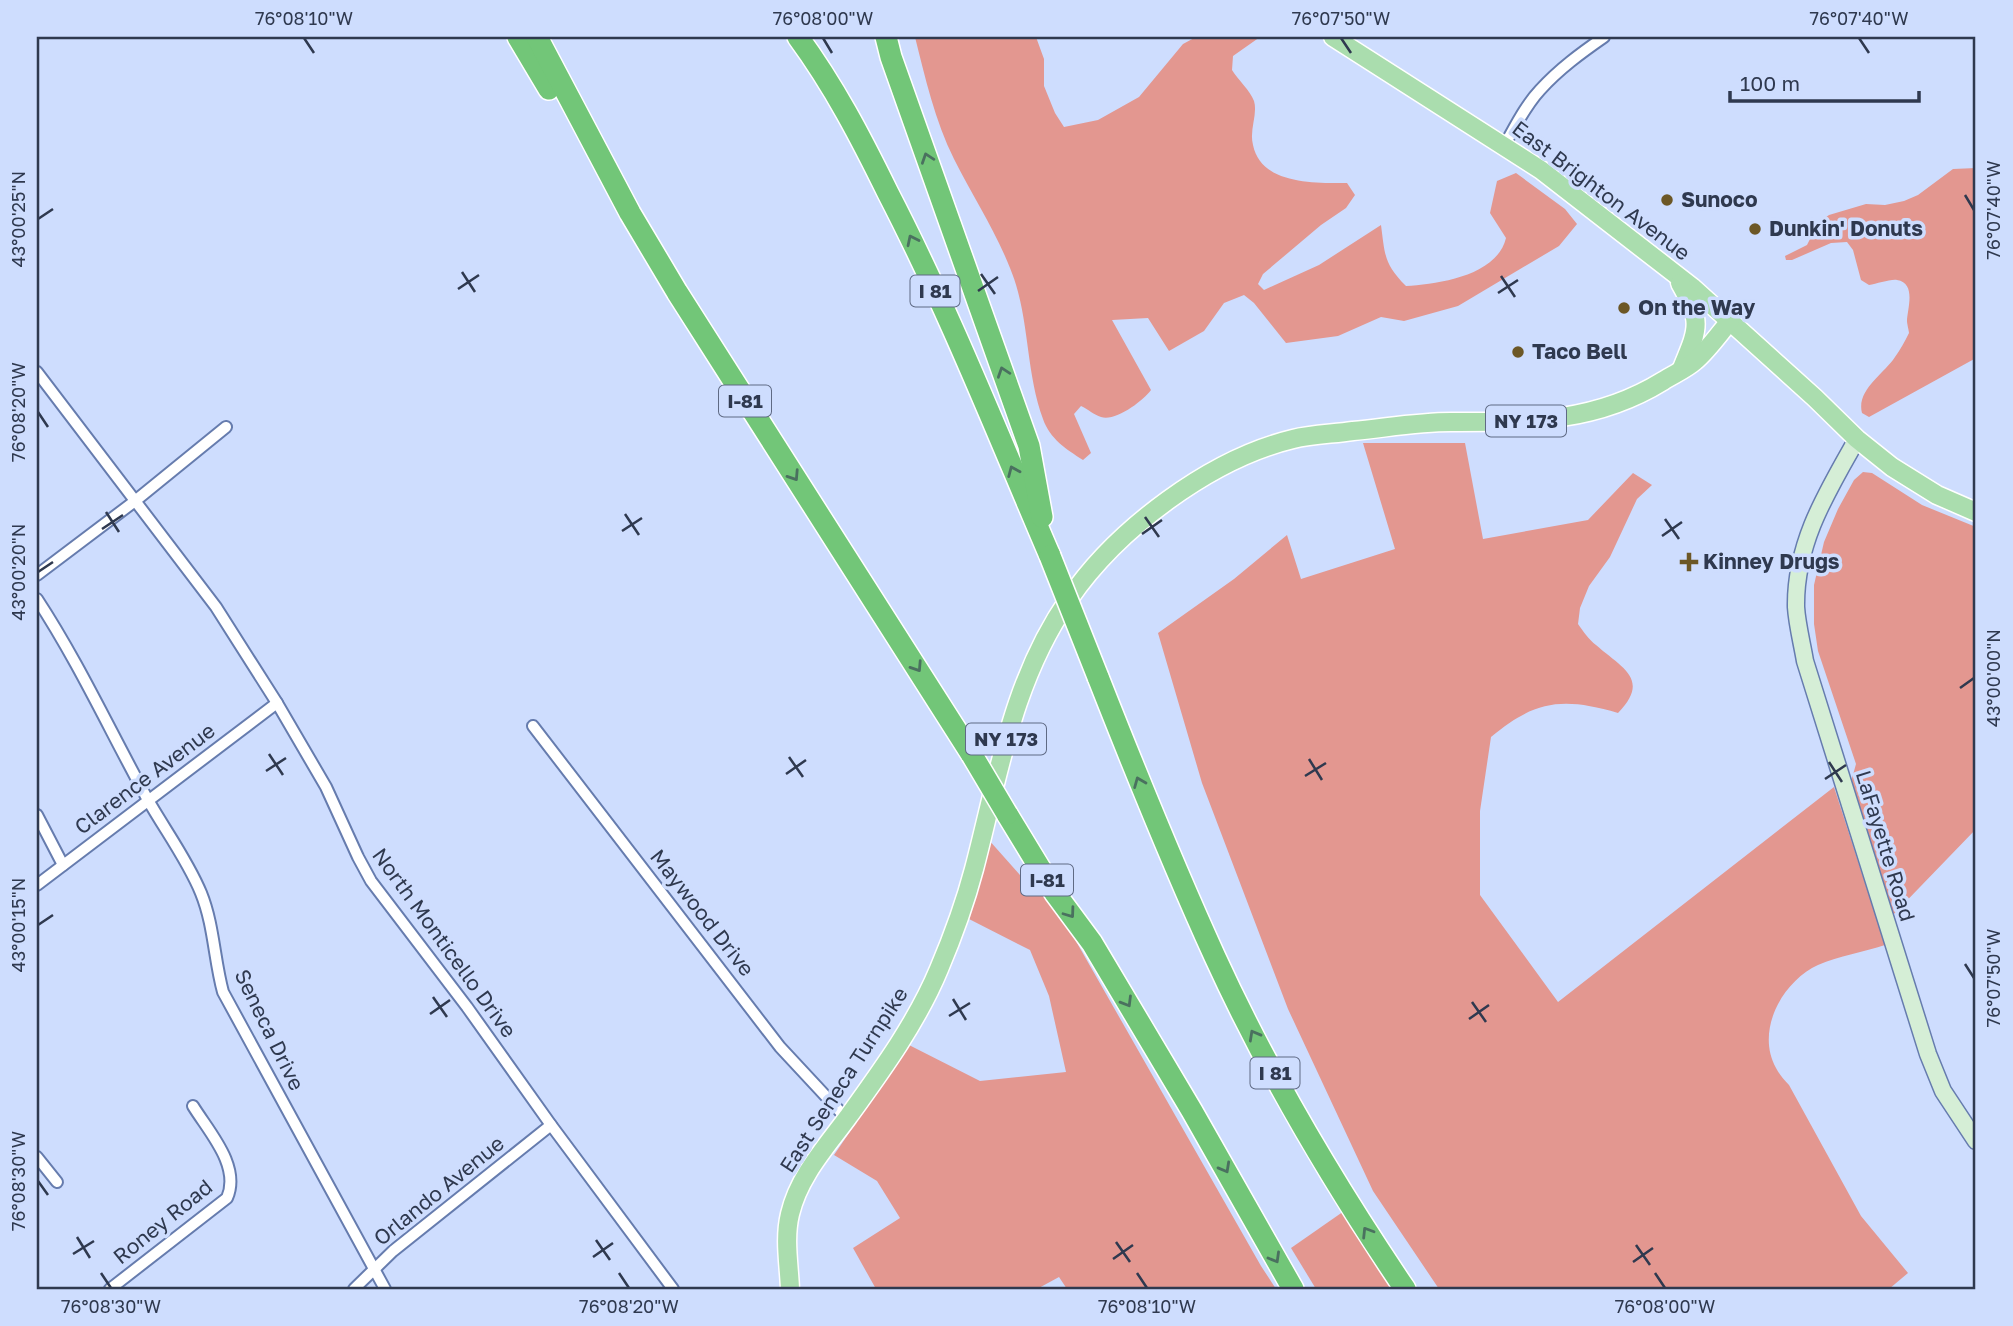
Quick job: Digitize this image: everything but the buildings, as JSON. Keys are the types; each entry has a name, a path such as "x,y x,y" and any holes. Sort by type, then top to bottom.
{"highway":[{"path":"518,37 653,274 701,350 766,433"},
{"name":"I-81","path":"537,37 630,213 766,433 972,755 1055,893 1092,943 1293,1289"},
{"name":"I 81","path":"798,37 822,69 846,110 916,247 1050,556 1165,846 1247,1022 1322,1161 1405,1289"},
{"path":"886,37 1029,446 1050,556"}],"main road":[{"name":"East Brighton Avenue","path":"1333,37 1541,170 1675,274 1730,321"},
{"path":"1675,274 1694,308 1696,323 1695,337 1681,370"},
{"path":"1730,321 1857,439 1918,485 1976,512"},
{"name":"East Seneca Turnpike","path":"790,1289 786,1244 790,1213 799,1188 817,1158 901,1041 933,983 958,924 1019,695 1052,624 1070,597 1110,550 1158,509 1193,484 1248,452 1296,438 1451,422 1553,419 1609,408 1648,390 1681,370 1704,352 1730,321"}],"street":[{"path":"1504,146 1538,91 1565,65 1604,37"},
{"name":"North Monticello Drive","path":"37,372 216,607 326,787 371,881 467,1007 673,1289"},
{"path":"37,575 226,428"},
{"name":"LaFayette Road","path":"1857,439 1819,504 1800,562 1796,607 1805,661 1928,1054 1943,1091 1976,1141"},
{"name":"Seneca Drive","path":"37,599 59,632 200,890 212,922 216,965 223,992 385,1289"},
{"name":"Clarence Avenue","path":"37,885 276,703"},
{"name":"Maywood Drive","path":"533,726 780,1047 847,1119"},
{"path":"37,816 63,864"},
{"name":"Roney Road","path":"110,1289 227,1198 232,1180 226,1160 193,1106"},
{"name":"Orlando Avenue","path":"354,1289 393,1251 551,1125"},
{"path":"37,1157 57,1182"}],"shaded area":[{"path":"915,37 1036,37 1044,59 1044,86 1064,127 1098,120 1139,97 1183,44 1196,37 1260,37 1233,56 1232,70 1254,101 1252,139 1258,158 1278,175 1306,182 1347,183 1355,195 1346,208 1321,225 1263,274 1258,284 1264,290 1319,265 1381,225 1387,258 1393,271 1406,286 1465,276 1491,261 1500,251 1506,238 1490,213 1497,181 1516,173 1565,209 1577,224 1559,246 1458,306 1404,321 1381,317 1338,336 1286,343 1254,303 1244,295 1224,303 1204,331 1169,351 1148,318 1112,320 1151,390 1142,400 1121,414 1107,418 1081,406 1074,414 1091,453 1083,460 1054,438 1043,419 1033,381 1021,305 1010,268 941,130"},
{"path":"1976,168 1976,358 1869,417 1862,413 1863,397 1895,357 1909,333 1907,321 1910,298 1907,286 1897,280 1869,285 1861,280 1853,250 1847,242 1831,243 1792,260 1786,260 1785,256 1807,245 1818,223 1829,215 1866,204 1885,205 1904,201 1918,195 1953,169"},
{"path":"1363,443 1465,443 1483,539 1588,520 1633,473 1652,485 1637,499 1610,557 1589,586 1580,608 1578,624 1591,641 1629,675 1632,691 1628,701 1618,713 1581,705 1550,705 1522,715 1491,737 1480,811 1480,895 1558,1002 1834,787 1885,945 1818,965 1794,982 1776,1008 1769,1038 1770,1053 1777,1070 1789,1085 1861,1216 1908,1273 1889,1289 1439,1289 1373,1191 1288,1009 1202,783 1158,633 1234,579 1287,535 1301,579 1395,549"},
{"path":"1863,472 1872,473 1922,505 1976,527 1976,829 1891,917 1851,782 1856,764 1818,651 1814,624 1814,585 1824,542 1854,480"},
{"path":"988,839 1027,883 1040,878 1276,1289 1067,1289 1059,1277 1037,1289 876,1289 853,1248 900,1218 877,1181 834,1155 909,1045 980,1081 1066,1072 1049,996 1030,950 969,919"},
{"path":"1347,1209 1396,1289 1316,1289 1291,1248"}],"place":[{"name":"Sunoco","path":"1667,200"},
{"name":"Dunkin' Donuts","path":"1755,229"},
{"name":"On the Way","path":"1624,308"},
{"name":"Taco Bell","path":"1518,352"},
{"name":"Kinney Drugs","path":"1689,562"}]}
